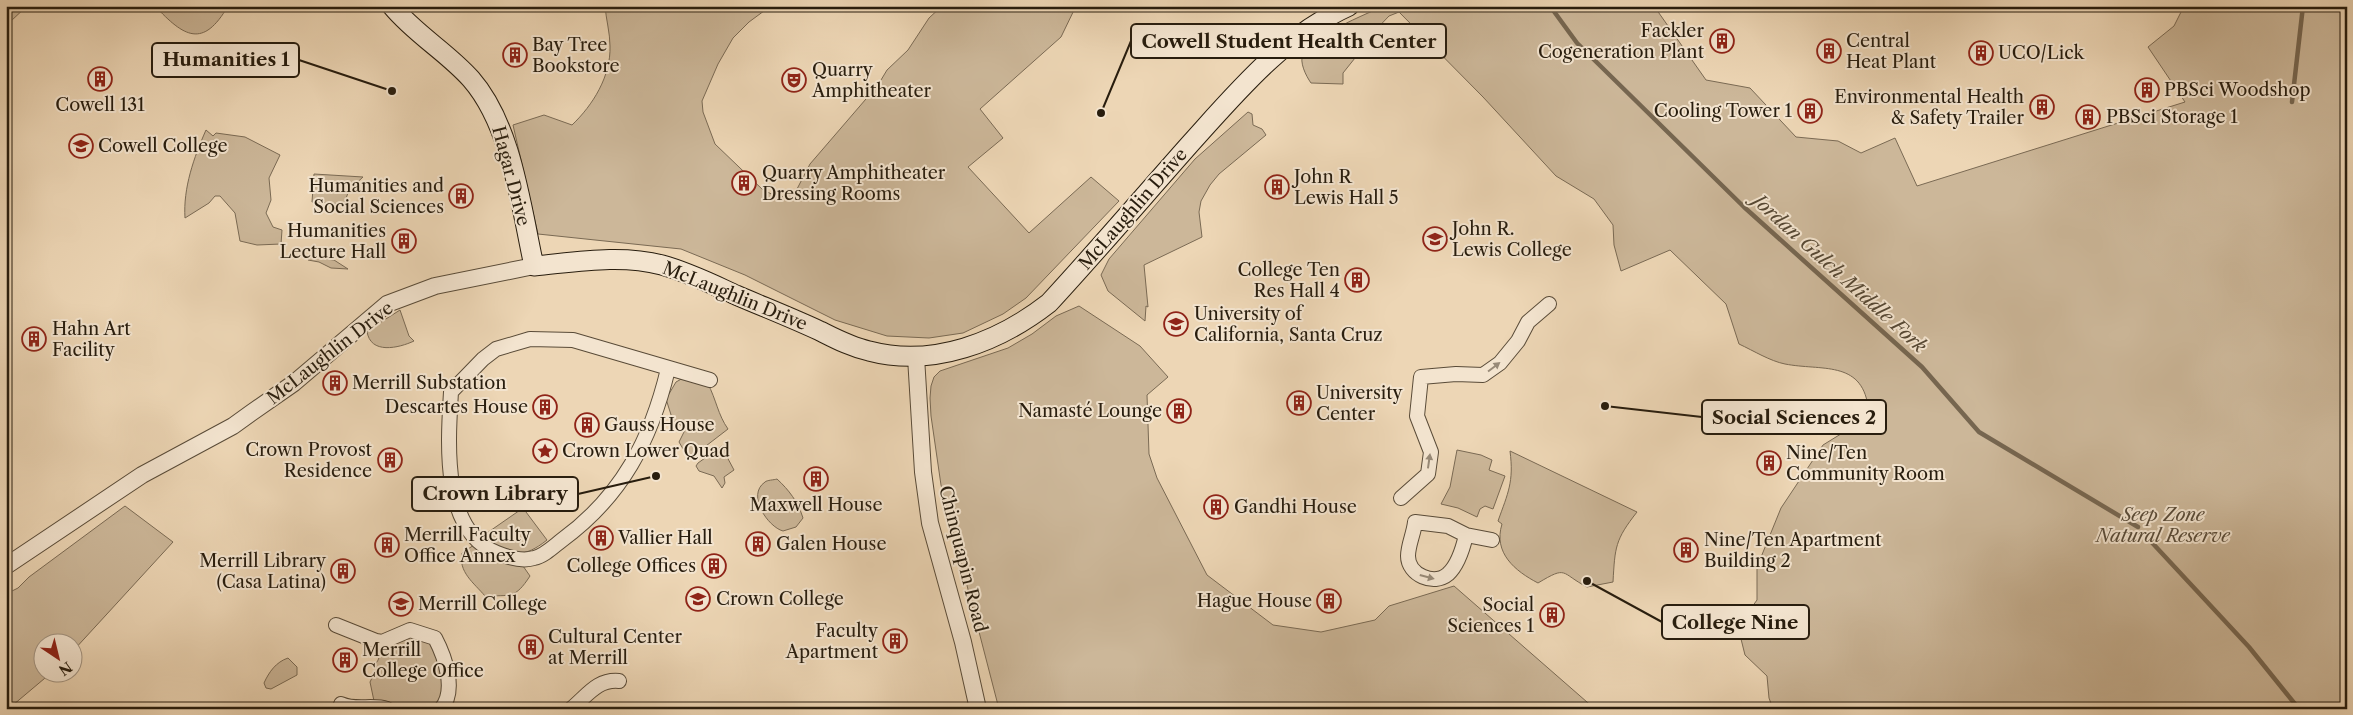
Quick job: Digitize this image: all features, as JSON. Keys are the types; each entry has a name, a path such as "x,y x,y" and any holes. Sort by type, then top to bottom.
{"main road":[{"name":"Hagar Drive","path":"392,6 470,78 489,104 505,141 534,266"},
{"name":"McLaughlin Drive","path":"534,266 604,259 661,265 707,281 842,342 870,352 916,357 960,350 986,342 1030,318 1049,303 1249,78 1296,39 1318,23 1348,6"}],"street":[{"name":"McLaughlin Drive","path":"6,566 142,475 233,426 251,414 294,383 387,304 435,286 534,266"},
{"path":"1401,498 1428,474 1431,452 1417,416 1422,377 1456,374 1483,375 1500,363 1518,341 1528,322 1549,304"},
{"path":"668,370 646,440 617,485 582,525 534,559 506,557 493,552 475,540 463,524 449,470 451,392 483,359 496,349 530,339 573,340 668,370 710,380"},
{"name":"Chinquapin Road","path":"916,357 923,472 930,523 963,642 978,709"},
{"path":"1466,535 1452,570 1438,579 1429,579 1416,573 1408,557 1415,522 1448,526 1466,535 1492,540"},
{"path":"336,625 382,642 410,630 435,638 443,656 449,687 448,700 441,709"},
{"path":"571,709 595,686 610,680 619,681"},
{"path":"340,706 374,706 387,709"}],"green space":[{"path":"6,6 27,6 11,21 6,13"},
{"path":"155,6 228,6 219,20 210,28 202,33 193,34 175,25"},
{"path":"605,6 781,6 768,8 749,22 733,38 718,64 702,101 703,112 715,144 763,190 778,197 788,196 797,189 810,164 878,85 887,70 908,50 929,18 942,6 1076,6 1061,37 980,109 1003,138 968,167 1029,233 1091,177 1119,201 1026,298 1003,314 963,333 929,338 887,336 835,320 745,275 681,249 538,234 513,125 544,115 572,125 594,99 604,79 610,57 610,41"},
{"name":"Seep Zone Natural Reserve","path":"1384,6 1654,6 1706,80 1750,88 1796,137 1838,141 1861,153 1895,138 1917,186 2185,102 2148,47 2174,26 2184,6 2347,6 2347,709 1845,709 1840,705 1835,709 1773,709 1769,698 1767,676 1745,655 1740,635 1744,618 1757,600 1757,567 1781,508 1823,445 1857,424 1868,406 1864,391 1857,381 1848,374 1825,368 1779,363 1739,344 1726,304 1670,250 1621,271 1614,245 1613,225 1594,199 1556,176 1483,97 1399,12 1389,16 1368,38 1363,48 1343,73 1343,84 1311,83 1302,65 1303,54 1308,47 1340,26"},
{"path":"1248,112 1252,114 1253,125 1262,129 1266,135 1219,174 1210,185 1201,201 1199,212 1202,237 1144,265 1148,307 1146,306 1145,321 1108,291 1101,275 1109,259 1195,159"},
{"path":"206,130 213,136 216,133 245,137 280,155 269,178 271,200 266,213 273,227 282,230 281,244 257,245 240,241 235,213 220,196 215,196 209,203 185,218 186,195 190,173"},
{"path":"314,174 363,177 349,190 344,204 312,202"},
{"path":"310,257 334,260 348,269 331,268 319,262 308,260"},
{"path":"1079,306 1140,346 1168,377 1147,395 1149,454 1157,478 1207,575 1273,625 1321,632 1375,620 1389,606 1454,586 1595,709 999,709 941,485 931,416 931,386 934,377 940,371 1008,348 1032,334 1056,316"},
{"path":"400,310 409,336 414,341 401,346 386,348 374,344 369,339 367,331"},
{"path":"685,377 708,384 728,429 689,459 679,442 686,428 673,421 666,399 676,382"},
{"path":"722,446 734,470 724,477 725,483 722,488 714,476 699,471 696,466"},
{"path":"1457,450 1481,455 1492,460 1489,470 1505,476 1493,509 1485,506 1480,509 1477,517 1458,508 1441,504 1450,487"},
{"path":"1510,451 1637,512 1620,537 1614,560 1613,582 1587,587 1568,575 1560,573 1538,583 1521,573 1508,560 1501,544 1502,524 1498,521 1511,479"},
{"path":"777,479 793,497 803,518 796,527 783,531 771,523 761,510 758,502 760,488 766,481"},
{"path":"125,506 173,542 82,641 82,632 32,632 32,682 40,682 6,709 6,594 18,588 29,577"},
{"path":"523,508 547,540 531,550 519,553 488,543 487,533"},
{"path":"474,545 497,558 523,566 530,576 520,589 512,594 485,596 468,577 462,566 462,553"},
{"path":"417,636 433,645 445,687 443,698 429,709 400,709 374,701 370,682 377,668 375,665 383,648 391,642"},
{"path":"288,658 297,667 297,675 271,689 266,688 264,683 271,671 276,665"}],"waterway":[{"name":"Jordan Gulch Middle Fork","path":"1550,6 1577,43 1744,207 1922,367 1979,432 2138,527"},
{"path":"2292,102 2303,6"},
{"name":"Jordan Gulch Middle Fork","path":"2144,534 2249,647 2299,709"}],"place":[{"name":"Fackler Cogeneration Plant","path":"1722,41"},
{"name":"Central Heat Plant","path":"1829,51"},
{"name":"UCO/Lick","path":"1981,53"},
{"name":"Bay Tree Bookstore","path":"515,55"},
{"name":"Cowell 131","path":"100,79"},
{"name":"Quarry Amphitheater","path":"794,80"},
{"name":"PBSci Woodshop","path":"2147,90"},
{"name":"Humanities 1","path":"392,91"},
{"name":"Environmental Health & Safety Trailer","path":"2042,107"},
{"name":"Cooling Tower 1","path":"1810,111"},
{"name":"Cowell Student Health Center","path":"1101,113"},
{"name":"PBSci Storage 1","path":"2088,117"},
{"name":"Cowell College","path":"81,146"},
{"name":"Quarry Amphitheater Dressing Rooms","path":"744,183"},
{"name":"John R Lewis Hall 5","path":"1277,187"},
{"name":"Humanities and Social Sciences","path":"461,196"},
{"name":"John R. Lewis College","path":"1435,239"},
{"name":"Humanities Lecture Hall","path":"404,241"},
{"name":"College Ten Res Hall 4","path":"1357,280"},
{"name":"University of California, Santa Cruz","path":"1176,324"},
{"name":"Hahn Art Facility","path":"34,339"},
{"name":"Merrill Substation","path":"335,383"},
{"name":"University Center","path":"1299,403"},
{"name":"Social Sciences 2","path":"1605,406"},
{"name":"Descartes House","path":"545,407"},
{"name":"Namasté Lounge","path":"1179,411"},
{"name":"Gauss House","path":"587,425"},
{"name":"Crown Lower Quad","path":"545,451"},
{"name":"Crown Provost Residence","path":"390,460"},
{"name":"Nine/Ten Community Room","path":"1769,463"},
{"name":"Crown Library","path":"656,476"},
{"name":"Maxwell House","path":"816,479"},
{"name":"Gandhi House","path":"1216,507"},
{"name":"Vallier Hall","path":"601,538"},
{"name":"Galen House","path":"758,544"},
{"name":"Merrill Faculty Office Annex","path":"387,545"},
{"name":"Nine/Ten Apartment Building 2","path":"1686,550"},
{"name":"College Offices","path":"714,566"},
{"name":"Merrill Library (Casa Latina)","path":"343,571"},
{"name":"College Nine","path":"1587,581"},
{"name":"Crown College","path":"698,599"},
{"name":"Hague House","path":"1329,601"},
{"name":"Merrill College","path":"401,604"},
{"name":"Social Sciences 1","path":"1552,615"},
{"name":"Faculty Apartment","path":"895,641"},
{"name":"Cultural Center at Merrill","path":"531,647"},
{"name":"Merrill College Office","path":"345,660"}]}
